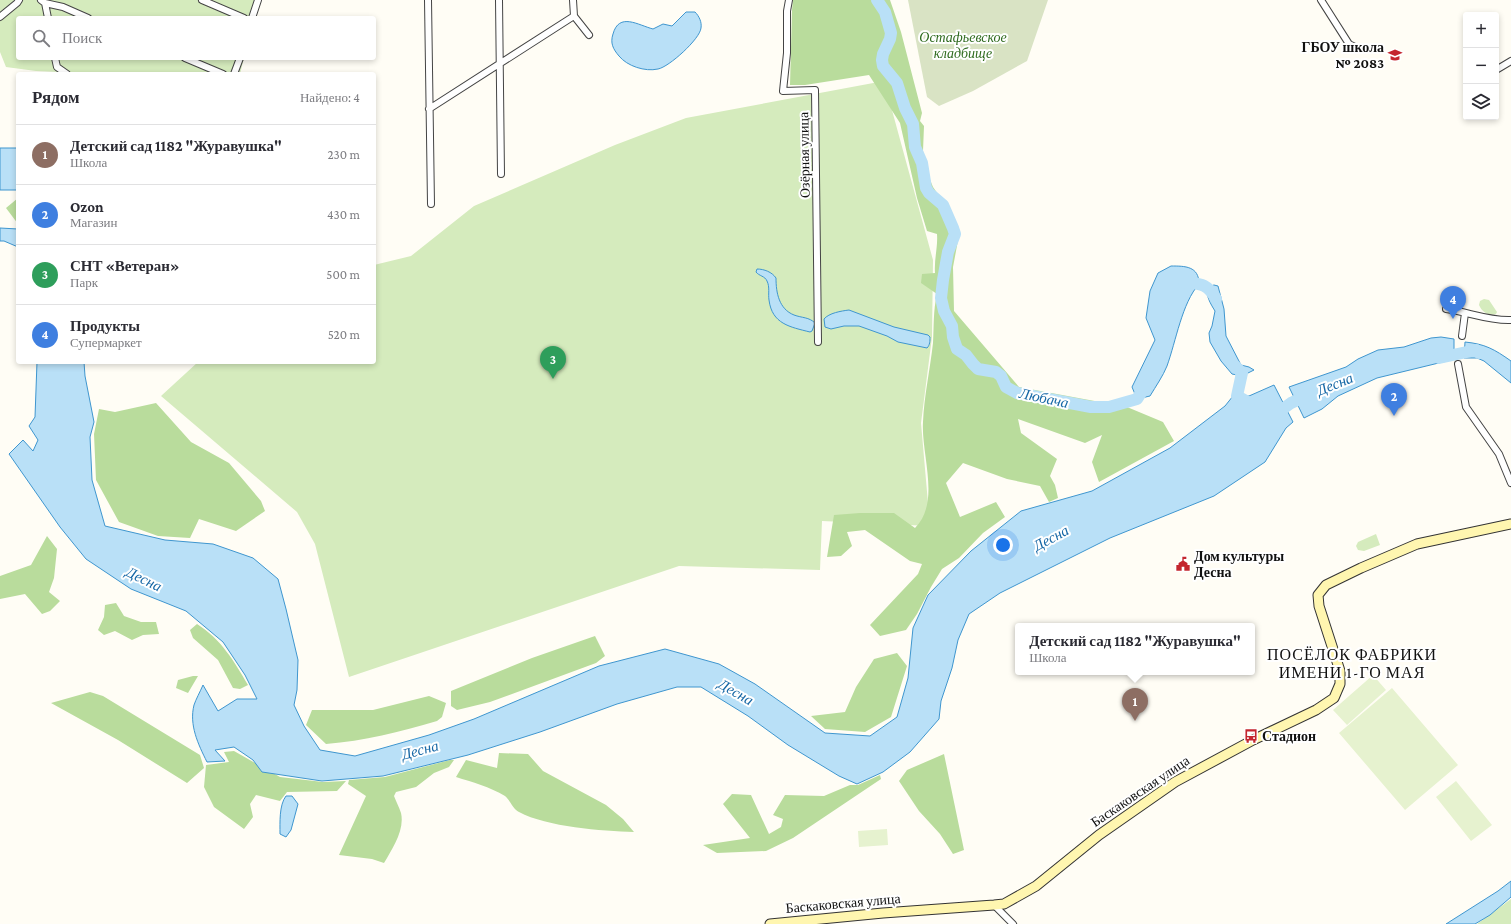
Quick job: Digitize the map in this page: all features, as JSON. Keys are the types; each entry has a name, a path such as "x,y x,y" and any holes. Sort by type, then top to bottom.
{"street":[{"path":"0,17 17,4 19,0"},
{"path":"202,0 239,16"},
{"path":"253,16 258,0"},
{"path":"428,0 431,204"},
{"path":"499,0 501,174"},
{"path":"573,0 574,16 589,35"},
{"name":"Озёрная улица","path":"789,0 787,11 787,53 783,91 815,90 818,342"},
{"path":"1321,0 1349,44 1357,48"},
{"path":"43,2 47,16"},
{"path":"43,2 63,7 83,16"},
{"path":"429,110 574,16"},
{"path":"55,60 57,67 64,72"},
{"path":"190,60 218,72"},
{"path":"235,72 239,60"},
{"path":"1499,68 1511,61"},
{"path":"1446,309 1480,315 1492,320 1511,320"},
{"path":"1462,336 1465,313"},
{"path":"1458,364 1466,406 1499,454 1511,483"},
{"name":"Баскаковская улица","path":"770,924 883,913 1004,904 1036,886 1099,835 1174,782 1253,740 1316,710 1334,698 1340,684 1340,671 1319,606 1318,595 1326,585 1417,544 1511,524"},
{"path":"994,905 1012,924"}],"green space":[{"path":"0,0 261,0 257,16 16,16 16,60 244,60 240,72 36,71 6,67 0,52"},
{"path":"793,0 890,0 901,32 922,113 920,121 924,126 923,151 926,170 933,187 955,219 959,235 953,267 954,311 1019,387 1127,407 1163,422 1174,441 1099,482 1092,462 1102,435 1085,443 1018,419 1021,433 1057,459 1050,476 1055,485 1058,498 1049,502 1040,486 1007,479 963,463 946,483 960,517 996,502 1005,517 983,533 959,558 942,569 917,614 906,630 880,636 870,625 918,574 922,564 910,561 865,530 847,532 852,546 841,556 827,557 834,515 894,513 915,528 923,517 927,505 928,478 923,422 933,343 934,313 937,294 921,283 922,274 935,273 937,234 927,231 917,198 900,123 869,75 805,85 790,85"},
{"name":"Остафьевское кладбище","path":"908,0 1048,0 1027,61 973,91 939,106 927,97"},
{"path":"884,81 933,260 932,337 921,423 930,526 822,521 820,570 679,566 349,677 315,544 297,512 161,396 196,364 376,364 376,265 411,256 474,206 615,145 686,118"},
{"path":"16,200 16,221 6,208"},
{"path":"1484,299 1489,300 1497,312 1496,314 1488,314 1482,310 1479,305 1480,301"},
{"path":"156,403 191,442 229,463 261,501 265,511 236,531 199,519 190,538 158,536 119,522 96,480 94,434 99,409 115,412"},
{"path":"1376,534 1380,545 1364,551 1358,550 1356,546 1358,542"},
{"path":"47,536 57,549 54,578 49,592 60,601 50,611 42,614 25,594 0,599 0,576 31,565"},
{"path":"116,603 124,616 141,622 156,622 159,634 143,635 132,640 115,631 104,635 98,630 104,617 105,605"},
{"path":"197,624 213,636 226,651 248,685 240,689 233,688 218,660 193,638 190,630"},
{"path":"595,636 605,656 596,663 490,702 457,710 451,706 451,691 532,658"},
{"path":"897,653 907,666 891,717 865,732 825,729 811,716 845,712 856,687 874,659"},
{"path":"1373,675 1386,690 1347,725 1333,710"},
{"path":"198,676 188,693 176,688 178,680"},
{"path":"1392,688 1458,765 1405,810 1339,733"},
{"path":"90,692 103,696 200,755 204,768 187,783 118,740 51,703"},
{"path":"429,696 446,703 442,717 437,721 396,732 354,741 326,744 306,725 312,710 373,710"},
{"path":"234,751 280,777 323,782 346,781 337,791 287,792 280,801 256,795 250,804 253,817 244,829 214,807 204,787 206,765 229,762 224,752"},
{"path":"499,753 528,754 543,771 606,805 623,819 634,832 606,831 559,825 531,817 517,811 505,796 481,785 456,777 466,760 497,768"},
{"path":"944,754 964,850 953,854 940,834 919,811 899,781 907,770"},
{"path":"454,760 449,767 434,773 416,787 396,792 394,796 401,813 401,826 394,846 384,863 372,859 339,855 366,796 348,784 349,780 385,777"},
{"path":"880,775 881,779 793,838 766,851 717,853 703,845 750,838 723,804 732,794 751,795 769,834 781,827 783,819 773,815 785,795 824,796 850,785 858,785"},
{"path":"1456,781 1492,825 1471,841 1436,797"},
{"path":"887,829 888,845 859,847 858,831"},
{"path":"1511,899 1511,924 1477,924"}],"water":[{"path":"686,12 695,12 698,15 701,24 699,33 683,52 663,67 648,70 631,65 622,60 614,48 612,37 616,27 620,23 630,22 653,29 663,24 672,26"},
{"path":"0,148 16,148 16,190 0,190"},
{"path":"0,228 16,229 16,246 4,241 0,241"},
{"path":"1171,266 1181,266 1194,270 1197,274 1199,284 1188,301 1164,374 1150,396 1137,399 1132,387 1155,340 1146,318 1150,291 1158,273"},
{"path":"757,269 768,271 776,278 779,300 782,305 794,315 815,323 812,331 810,332 789,326 778,319 771,308 767,281 756,272"},
{"path":"1214,285 1218,286 1224,309 1226,336 1241,365 1254,370 1242,376 1232,374 1221,361 1210,342 1209,333 1215,311 1207,293 1207,287"},
{"path":"849,310 894,327 928,335 930,337 929,346 927,348 898,342 887,336 859,326 844,326 831,329 825,327 824,319 826,317 835,313"},
{"path":"1441,337 1454,339 1454,356 1451,360 1377,378 1338,396 1322,409 1304,418 1289,387 1346,367 1358,359 1378,350 1404,347 1431,338"},
{"path":"1465,342 1478,344 1489,348 1511,361 1511,383 1484,361 1477,358 1464,358"},
{"path":"37,364 84,364 94,422 90,437 92,480 105,526 165,540 213,544 253,558 278,579 298,660 297,690 294,705 304,726 320,750 355,756 429,735 474,719 599,666 665,649 719,664 755,684 825,733 870,736 897,717 908,678 913,628 928,595 971,551 1021,511 1092,491 1170,448 1225,406 1233,396 1249,396 1274,385 1293,422 1286,428 1265,462 1214,496 1110,538 1000,593 969,614 958,640 952,668 941,701 939,719 910,752 883,772 857,784 839,776 788,745 748,716 701,687 677,687 617,704 540,732 468,755 383,776 322,781 262,772 253,760 234,747 215,750 225,761 207,762 195,734 193,720 194,705 203,685 218,711 237,699 257,699 245,675 223,642 186,611 131,589 86,559 60,527 9,454 23,440 33,451 38,440 29,426 35,417"},
{"path":"286,796 292,796 298,804 291,830 286,837 280,834 280,825 282,804"},
{"path":"1511,881 1511,897 1490,915 1475,924 1446,924 1498,891"}],"waterway":[{"name":"Любача","path":"877,0 885,12 891,33 890,39 883,54 883,66 897,83 905,108 913,124 915,147 922,163 926,188 929,193 943,205 955,234 948,252 941,298 944,311 952,326 953,337 957,349 966,355 978,369 996,372 1001,376 1006,387 1017,393 1091,407 1109,407 1137,399 1146,385"},
{"name":"Любача","path":"1184,282 1203,285 1213,294 1216,299"},
{"name":"Десна","path":"1439,358 1476,350 1479,353"},
{"name":"Любача","path":"1233,364 1242,373 1237,396 1246,401 1249,405"},
{"name":"Десна","path":"1273,416 1291,403 1311,394"}],"place":[{"name":"ГБОУ школа № 2083","path":"1395,55"},
{"name":"Продукты","path":"1453,319"},
{"name":"СНТ «Ветеран»","path":"553,379"},
{"name":"Ozon","path":"1394,416"},
{"name":"Дом культуры Десна","path":"1183,564"},
{"name":"Детский сад 1182 \"Журавушка\"","path":"1135,721"},
{"name":"Стадион","path":"1251,736"}],"district":[{"name":"ПОСЁЛОК ФАБРИКИ ИМЕНИ 1-ГО МАЯ","path":"1352,663"}]}
